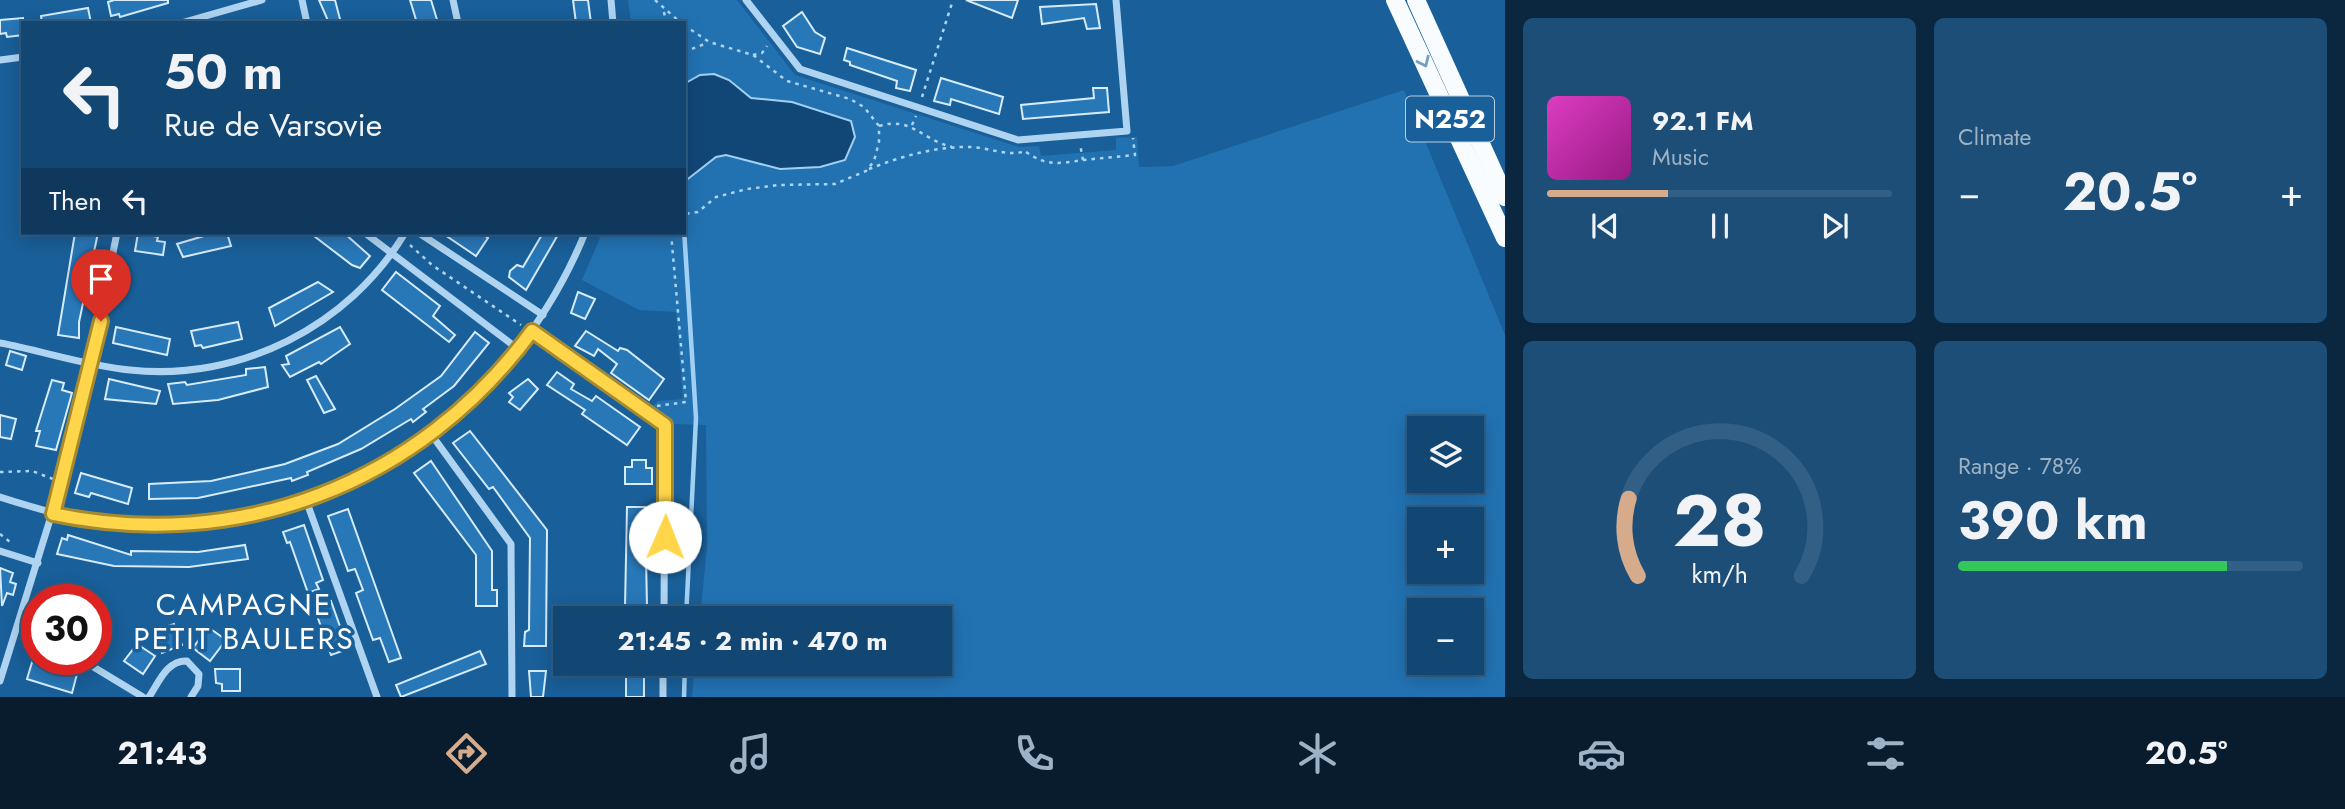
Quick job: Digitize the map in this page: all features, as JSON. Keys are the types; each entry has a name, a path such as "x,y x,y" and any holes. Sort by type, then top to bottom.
{"main road":[{"name":"N252","path":"1395,0 1505,238"},
{"name":"N252","path":"1416,0 1505,197"}],"street":[{"path":"187,21 262,0"},
{"path":"302,0 307,21"},
{"path":"453,0 458,21"},
{"path":"611,0 613,21"},
{"path":"746,0 800,69 1018,141 1127,131 1116,0"},
{"path":"0,60 21,57"},
{"path":"0,681 62,483 92,362 117,235"},
{"path":"368,235 518,349"},
{"path":"422,235 543,315"},
{"path":"0,497 53,514 133,525 229,521 306,500 383,466 431,434 490,382 543,315 568,271 584,235"},
{"path":"0,343 130,370 181,370 220,365 254,355 333,315 367,286 393,254 403,236"},
{"path":"532,331 665,425 664,606"},
{"path":"431,434 511,544 512,697"},
{"path":"306,500 377,697"},
{"path":"0,551 38,563"},
{"path":"149,697 169,666 178,661 187,661 200,674 198,686 191,697"},
{"path":"107,675 143,697"},
{"path":"663,676 663,697"}],"path":[{"path":"655,0 664,11 679,21"},
{"path":"919,107 953,0"},
{"path":"664,11 666,21"},
{"path":"686,26 709,42 753,55 787,81 850,99 864,107 879,126 874,161 866,170"},
{"path":"753,55 762,53 775,38"},
{"path":"686,51 709,42"},
{"path":"762,53 764,62"},
{"path":"879,126 890,122 912,125 931,140 956,148"},
{"path":"687,214 698,212 716,197 747,189 779,185 835,184 910,155 956,148 1026,152 1045,164 1135,155 1134,138 1127,131"},
{"path":"1079,135 1083,160"},
{"path":"1026,140 1026,152"},
{"path":"651,415 659,404 686,402 671,235"},
{"path":"403,236 432,265 532,331"},
{"path":"0,471 32,471 62,483"},
{"path":"0,534 12,544"}],"shaded area":[{"path":"628,0 737,0 795,75 1019,147 1039,146 1041,156 1116,150 1116,138 1137,137 1139,167 1173,166 1404,90 1505,335 1505,697 692,697 694,676 952,676 952,606 701,606 707,547 706,425 674,424 651,409 658,401 683,399 676,312 639,310 582,280 601,235 686,235 686,21 631,21"},
{"path":"714,74 729,80 751,98 792,102 851,121 855,137 845,160 820,167 780,169 726,155 716,157 686,180 686,83 700,75"}],"building":[{"path":"168,0 168,3 120,17 119,14 111,16 108,2"},
{"path":"319,0 335,0 340,21 328,21"},
{"path":"410,0 431,0 437,21 416,21"},
{"path":"573,0 588,0 591,21 576,21"},
{"path":"966,0 1018,0 1012,18"},
{"path":"1096,4 1100,28 1087,29 1084,18 1042,24 1040,7"},
{"path":"88,8 91,21 42,21 41,16"},
{"path":"802,12 815,32 825,38 820,54 797,47 783,26"},
{"path":"23,18 21,35 7,37 6,33 0,34 0,20"},
{"path":"847,48 916,70 910,91 896,88 897,81 850,65 850,62 844,60"},
{"path":"941,78 1003,97 999,114 951,99 950,105 934,101"},
{"path":"1093,88 1107,88 1109,112 1023,119 1021,105 1094,98"},
{"path":"75,235 98,235 79,322 79,338 58,335"},
{"path":"138,235 158,237 157,241 165,242 163,255 135,251"},
{"path":"207,235 228,235 231,246 183,257 177,244"},
{"path":"313,235 346,235 370,256 360,268 352,265"},
{"path":"445,235 483,235 488,238 476,256"},
{"path":"542,235 558,235 526,290 509,277 510,271 517,265 523,267"},
{"path":"396,272 440,306 433,316 455,335 449,342 382,290"},
{"path":"318,282 333,292 275,326 269,308"},
{"path":"578,292 595,299 585,319 571,313"},
{"path":"238,322 242,339 203,348 201,345 195,346 191,331"},
{"path":"116,327 170,339 167,355 113,343"},
{"path":"340,327 350,344 321,364 319,362 290,377 282,365 289,364 286,356"},
{"path":"586,331 618,351 620,348 627,350 664,379 649,400 611,373 617,364 598,349 594,356 575,346"},
{"path":"475,332 489,343 454,386 423,409 426,412 413,422 411,419 361,449 292,481 291,478 198,498 149,499 149,484 211,481 285,464 338,444 395,409 441,376"},
{"path":"10,351 26,356 22,370 6,365"},
{"path":"265,367 268,387 218,400 173,404 168,384 185,382 187,385 246,375 246,369"},
{"path":"557,372 574,384 571,389 592,401 596,396 640,427 627,445 582,414 585,410 547,385"},
{"path":"316,376 335,409 324,413 307,380"},
{"path":"109,379 160,391 156,404 105,399"},
{"path":"528,379 538,389 520,410 509,402 513,397 509,393"},
{"path":"52,380 64,383 62,390 72,393 56,450 36,446 40,431 36,431"},
{"path":"0,415 16,419 11,439 0,437"},
{"path":"470,431 547,530 546,646 524,646 525,632 529,630 530,538 493,487 489,489 453,443"},
{"path":"632,460 646,460 646,468 652,468 652,484 625,484 625,467 632,467"},
{"path":"431,461 492,551 492,590 497,590 497,606 476,606 476,555 414,473"},
{"path":"81,473 132,488 128,504 91,493 89,497 75,493"},
{"path":"627,507 645,507 647,606 625,606"},
{"path":"348,509 401,658 389,662 380,638 373,640 356,593 363,590 355,569 348,571 328,516"},
{"path":"304,525 323,580 316,583 319,589 308,593 290,542 287,543 283,532"},
{"path":"68,535 131,555 131,551 198,552 245,545 248,559 189,567 114,566 57,554 62,538 67,540"},
{"path":"0,568 13,573 10,582 16,584 13,595 7,593 2,606"},
{"path":"331,601 348,649 331,655 314,607"},
{"path":"174,624 182,645 162,653 154,631"},
{"path":"208,627 226,640 210,661 193,648"},
{"path":"137,644 155,656 143,674 124,661"},
{"path":"480,651 486,664 401,697 396,685"},
{"path":"215,669 240,669 240,691 222,691 222,684 216,683"},
{"path":"529,671 546,671 543,697 531,697"},
{"path":"28,675 77,675 72,693 27,679"},
{"path":"626,676 644,676 644,697 626,697"}],"waterway":[{"path":"684,235 696,418 687,606"},
{"path":"684,697 685,676"}],"district":[{"name":"CAMPAGNE PETIT BAULERS","path":"244,622"}],"route":[{"path":"101,321 74,442 53,514 133,525 186,524 229,521 270,512 306,500 383,466 431,434 490,382 532,331 665,425 665,537"}]}
